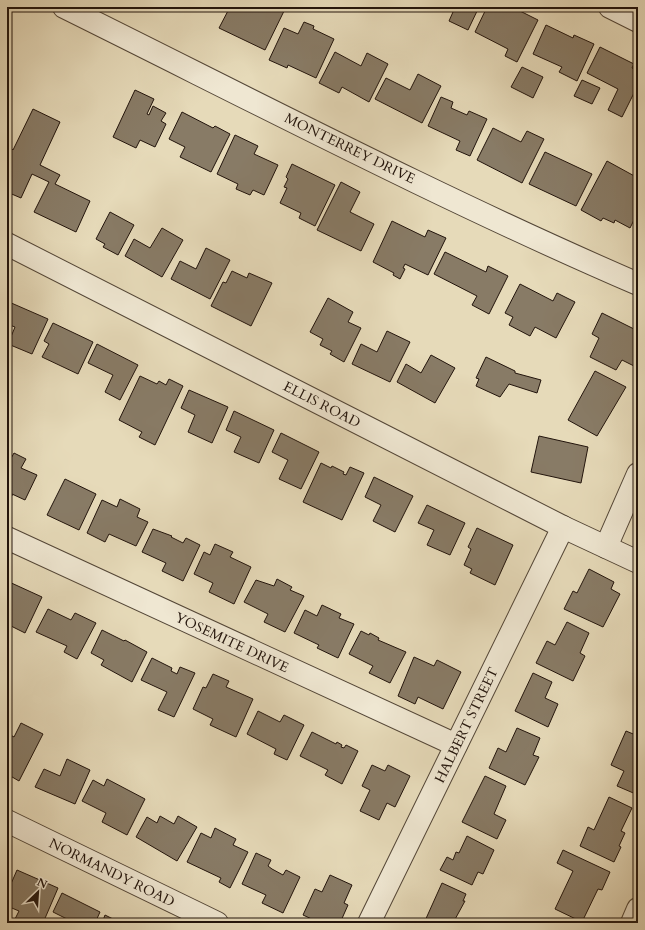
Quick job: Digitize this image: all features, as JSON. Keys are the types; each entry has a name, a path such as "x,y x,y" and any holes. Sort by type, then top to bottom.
{"street":[{"name":"MONTERREY DRIVE","path":"64,7 379,163 578,259 638,284"},
{"path":"610,7 638,21"},
{"name":"ELLIS ROAD","path":"7,244 563,527 638,562"},
{"path":"606,547 638,474"},
{"name":"HALBERT STREET","path":"369,923 563,527"},
{"name":"YOSEMITE DRIVE","path":"7,538 456,745"},
{"name":"NORMANDY ROAD","path":"7,821 217,923"},
{"path":"632,923 638,909"}],"building":[{"path":"230,7 242,7 249,11 251,7 262,11 264,7 282,7 285,9 265,50 219,28"},
{"path":"443,7 479,7 468,30 449,21 453,12"},
{"path":"487,7 512,7 538,20 517,62 505,56 508,49 475,32"},
{"path":"304,22 314,26 313,29 334,39 316,78 288,65 287,68 269,60 284,28 298,34"},
{"path":"546,25 573,38 574,35 594,44 577,81 559,72 562,67 533,54"},
{"path":"600,47 634,64 632,68 638,71 638,85 622,117 608,110 618,89 587,73"},
{"path":"335,52 361,66 367,53 388,64 369,102 342,87 339,93 319,83"},
{"path":"522,67 543,77 533,98 511,87"},
{"path":"418,74 441,86 422,123 375,99 386,78 410,90"},
{"path":"582,80 600,88 592,104 574,96"},
{"path":"135,90 154,99 147,114 149,115 153,106 166,113 161,121 166,124 155,147 140,140 136,148 113,137"},
{"path":"441,97 453,102 451,108 467,115 469,111 487,119 470,156 456,150 460,141 428,126"},
{"path":"33,109 60,122 40,165 60,175 55,184 90,201 76,232 34,212 49,182 32,174 21,198 7,192 7,156 12,149 13,150"},
{"path":"182,112 213,128 215,126 230,134 211,172 180,157 185,147 169,139"},
{"path":"493,128 521,142 527,131 544,139 522,183 477,160"},
{"path":"235,135 258,146 254,154 278,165 264,195 253,190 250,195 236,189 238,184 217,174"},
{"path":"545,152 592,174 576,206 529,184"},
{"path":"607,161 638,178 638,212 630,228 615,220 614,223 603,218 601,221 581,210"},
{"path":"292,164 335,185 315,226 299,218 301,213 280,203 287,188 284,187 288,179 286,177"},
{"path":"341,182 360,192 350,212 374,224 361,251 317,230"},
{"path":"110,212 134,225 118,255 103,247 105,244 96,239"},
{"path":"392,221 425,237 428,230 446,238 428,275 405,264 403,268 405,269 400,279 393,275 394,273 373,262"},
{"path":"162,228 183,240 162,277 125,256 134,239 150,248"},
{"path":"206,248 230,260 210,299 171,279 180,261 196,269"},
{"path":"445,252 486,272 488,266 508,276 489,314 472,305 477,296 434,274"},
{"path":"232,271 247,278 249,273 272,283 251,326 211,306 223,282 226,283"},
{"path":"520,284 553,301 557,293 575,302 556,338 535,327 530,336 509,325 513,317 505,313"},
{"path":"328,298 353,312 348,322 361,328 344,362 330,354 332,351 320,345 323,339 310,332"},
{"path":"9,302 48,319 32,354 8,344 15,327 7,324 7,307"},
{"path":"602,313 638,331 638,368 622,360 616,370 590,357 599,338 592,334"},
{"path":"53,323 93,342 78,374 42,357 49,344 44,341"},
{"path":"387,331 410,342 390,382 352,364 361,344 377,352"},
{"path":"97,344 138,365 120,400 105,392 113,375 88,363"},
{"path":"431,355 455,368 435,403 397,382 406,364 421,373"},
{"path":"486,357 515,371 515,373 541,380 537,393 509,384 500,397 476,386 479,379 476,378"},
{"path":"595,371 626,387 597,436 568,420"},
{"path":"140,376 157,384 159,381 166,385 169,379 183,386 155,445 139,437 142,432 119,420"},
{"path":"189,390 228,407 212,443 188,432 195,415 181,408"},
{"path":"234,411 274,430 259,463 234,452 241,437 226,430"},
{"path":"281,433 319,452 301,489 279,479 288,460 272,452"},
{"path":"539,436 588,447 581,483 531,472"},
{"path":"14,453 26,459 21,468 37,475 25,500 12,494 12,496 7,494 7,461 9,462"},
{"path":"321,463 331,468 332,466 344,472 343,474 346,475 350,467 364,473 342,520 303,502"},
{"path":"374,477 413,496 395,532 373,521 381,505 365,497"},
{"path":"65,479 96,494 79,530 47,515"},
{"path":"120,499 140,509 137,517 148,522 136,546 109,534 105,542 87,533 102,500 117,507"},
{"path":"427,505 465,523 450,555 427,545 434,530 418,523"},
{"path":"477,528 513,545 495,585 470,573 472,569 464,565 471,549 468,547"},
{"path":"153,529 172,536 171,537 183,543 186,538 200,545 183,581 162,571 166,563 142,552"},
{"path":"215,544 233,552 230,557 251,567 234,604 209,592 213,583 194,574 204,552 210,555"},
{"path":"589,569 614,582 611,589 620,594 603,627 564,609 573,591 577,593"},
{"path":"277,579 292,587 290,590 304,596 285,632 264,622 268,614 244,602 256,580 274,586"},
{"path":"7,581 42,597 25,633 7,624 7,613 10,606 7,604"},
{"path":"322,605 341,614 339,618 354,624 338,658 317,648 319,645 294,633 305,610 317,616"},
{"path":"48,609 71,620 75,613 96,623 77,659 64,652 67,646 36,632"},
{"path":"567,622 589,633 580,653 585,656 573,681 536,663 547,641 555,645"},
{"path":"102,630 147,652 132,682 101,665 104,660 91,653"},
{"path":"361,631 369,635 370,633 379,638 378,640 406,652 390,683 369,673 373,666 349,654"},
{"path":"414,657 434,666 437,660 461,672 443,709 418,697 415,704 398,696"},
{"path":"152,658 172,668 171,671 177,674 180,667 195,673 174,717 158,710 167,692 141,680"},
{"path":"533,673 552,682 545,698 558,704 548,727 515,711"},
{"path":"213,674 229,681 226,687 253,699 236,737 210,725 213,719 193,709 203,687 206,688"},
{"path":"258,711 280,722 284,715 304,725 287,760 274,754 276,749 247,734"},
{"path":"21,723 43,734 19,781 7,774 7,733 14,737"},
{"path":"517,728 540,738 533,755 539,757 525,785 489,768 498,748 506,752"},
{"path":"626,731 638,736 638,795 617,786 624,771 611,765"},
{"path":"312,732 336,744 337,742 342,745 341,747 344,748 346,745 358,751 342,784 325,775 328,770 300,756"},
{"path":"67,759 90,770 75,804 35,787 44,769 60,776"},
{"path":"372,765 385,771 388,765 410,776 395,807 387,803 379,820 360,811 370,790 362,786"},
{"path":"485,776 506,786 494,814 506,820 497,839 462,822"},
{"path":"107,779 145,799 127,835 102,822 106,813 82,801 93,780 104,786"},
{"path":"609,797 632,808 621,831 625,833 619,846 621,847 614,862 580,846 588,827 594,830"},
{"path":"160,816 174,824 178,816 197,827 177,861 136,837 147,817 157,823"},
{"path":"215,828 236,839 233,845 248,852 230,888 219,882 221,878 187,862 201,833 211,838"},
{"path":"467,836 494,850 483,874 478,872 472,885 440,870 447,857 453,860 456,852 459,853"},
{"path":"563,850 610,872 602,890 598,889 582,922 555,909 573,871 557,863"},
{"path":"256,853 271,860 268,866 283,875 286,870 300,877 283,913 262,903 266,895 242,884"},
{"path":"17,870 58,888 43,923 25,923 15,919 19,911 7,906 7,893"},
{"path":"330,875 352,885 344,903 348,905 340,923 315,923 316,921 303,915 315,889 322,892"},
{"path":"442,883 466,894 463,901 465,901 453,923 424,923"},
{"path":"62,893 100,912 95,923 67,923 69,920 53,912"},
{"path":"105,915 121,923 102,923"}]}
